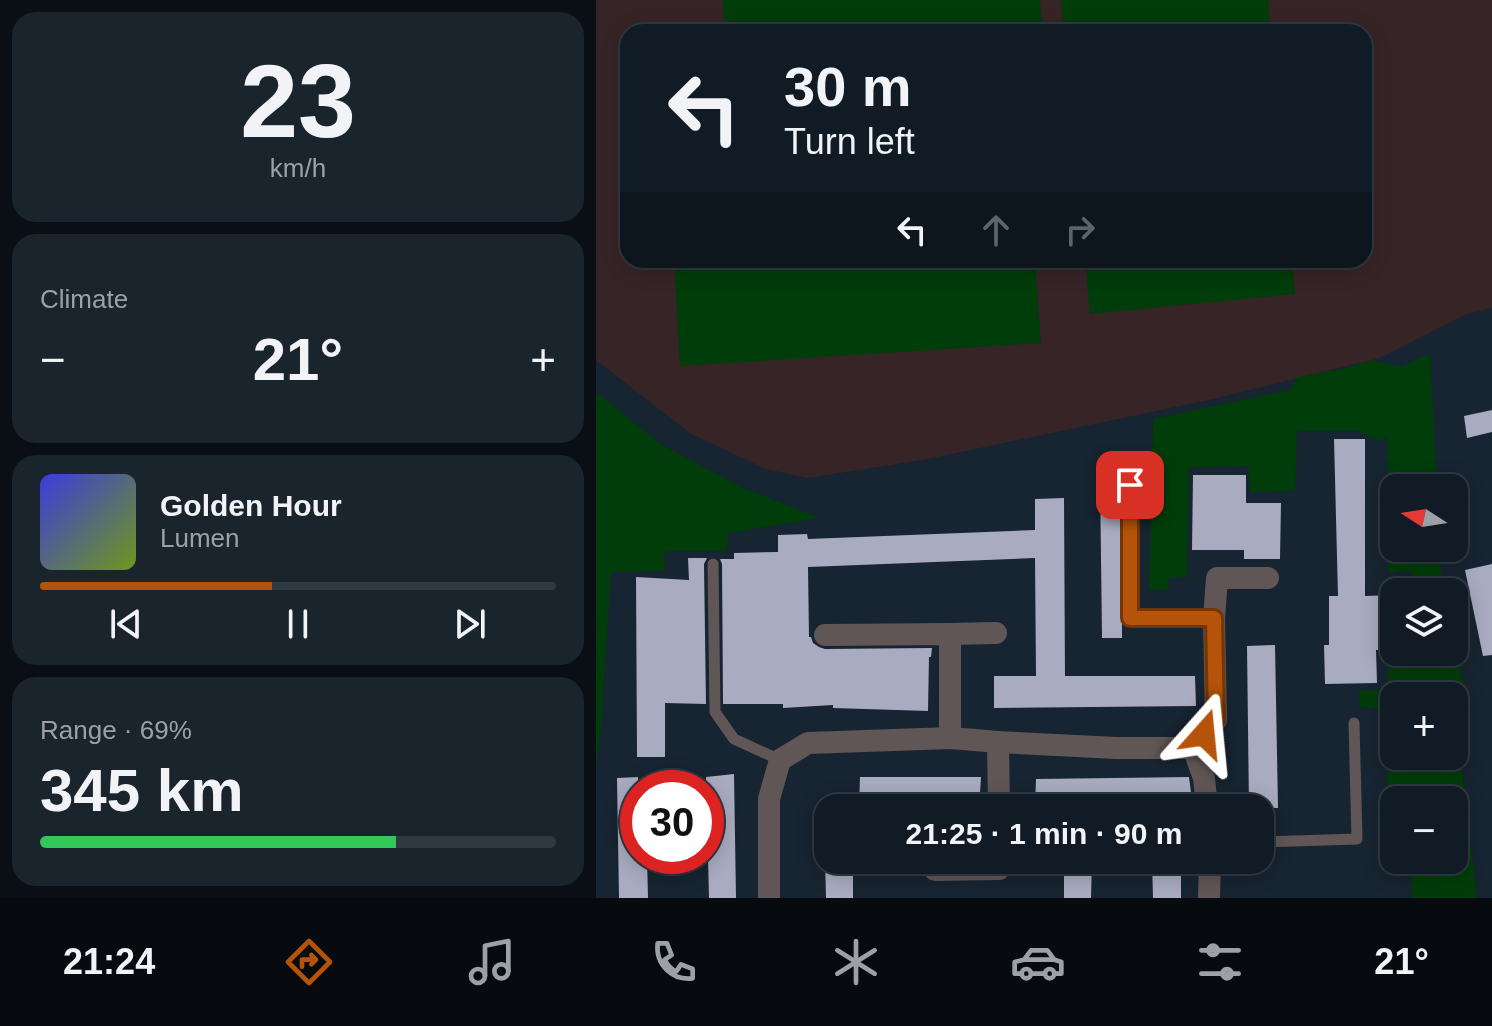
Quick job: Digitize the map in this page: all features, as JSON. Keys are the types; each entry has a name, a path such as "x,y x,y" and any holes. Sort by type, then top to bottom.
{"street":[{"path":"1193,748 1216,720 1214,618 1217,578 1268,578"},
{"path":"825,635 996,633"},
{"path":"950,634 950,738"},
{"path":"769,898 769,799 780,760 808,743 950,738 1116,748 1193,748"},
{"path":"998,742 999,794"},
{"path":"1193,748 1204,778 1206,794"},
{"path":"1209,898 1210,874"}],"lane":[{"path":"1130,485 1130,618 1214,618"},
{"path":"713,564 715,712 734,739 780,760"},
{"path":"1274,842 1357,839 1354,723"}],"shaded area":[{"path":"596,0 1492,0 1492,308 1467,314 1380,358 1213,399 928,459 808,478 766,469 691,434 596,360"}],"green space":[{"path":"722,0 1040,0 1042,24 724,24"},
{"path":"1061,0 1268,0 1270,24 1063,24"},
{"path":"674,268 1036,268 1041,343 680,366"},
{"path":"1086,268 1293,268 1295,294 1090,314"},
{"path":"1430,354 1436,474 1388,474 1387,437 1378,441 1359,431 1297,431 1295,491 1250,492 1248,466 1189,467 1187,577 1169,578 1168,590 1149,589 1153,419 1290,390 1298,377 1373,360 1399,367"},
{"path":"596,392 662,445 741,487 820,518 729,533 727,551 665,551 664,571 611,572 596,766"},
{"path":"1389,562 1441,562 1441,578 1412,578 1412,571 1389,573"},
{"path":"1389,666 1459,666 1463,682 1387,682"},
{"path":"1380,690 1380,709 1360,707 1359,691"},
{"path":"1387,770 1462,770 1464,786 1388,786"},
{"path":"1468,821 1477,898 1412,898 1411,874 1468,874"}],"building":[{"path":"1492,410 1492,432 1467,438 1464,416"},
{"path":"1334,439 1365,439 1365,596 1380,595 1377,683 1325,684 1324,645 1329,645 1329,596 1338,596"},
{"path":"1193,475 1246,475 1246,503 1281,503 1280,559 1244,559 1244,550 1192,550"},
{"path":"1100,478 1123,478 1122,638 1102,638"},
{"path":"1064,498 1065,676 1195,676 1196,706 994,708 994,676 1036,676 1035,558 808,567 809,637 813,643 825,649 932,648 929,657 928,711 833,708 833,705 783,708 783,704 723,704 720,559 734,559 734,553 778,552 778,535 807,534 808,539 1035,530 1035,499"},
{"path":"688,558 707,558 704,564 706,704 665,703 665,757 637,757 636,577 689,580"},
{"path":"1492,564 1492,655 1483,656 1465,570"},
{"path":"1275,645 1278,808 1274,808 1274,794 1249,794 1247,646"},
{"path":"734,774 736,898 709,898 708,874 724,874 724,775"},
{"path":"860,777 981,777 980,794 859,794"},
{"path":"1189,777 1191,794 1035,794 1036,779"},
{"path":"617,778 620,778 620,874 647,874 648,898 619,898"},
{"path":"825,874 853,874 853,898 826,898"},
{"path":"1064,874 1092,874 1091,898 1064,898"},
{"path":"1152,874 1181,874 1181,898 1153,898"}],"route":[{"path":"1130,485 1130,618 1214,618 1216,720 1204,734"}]}
